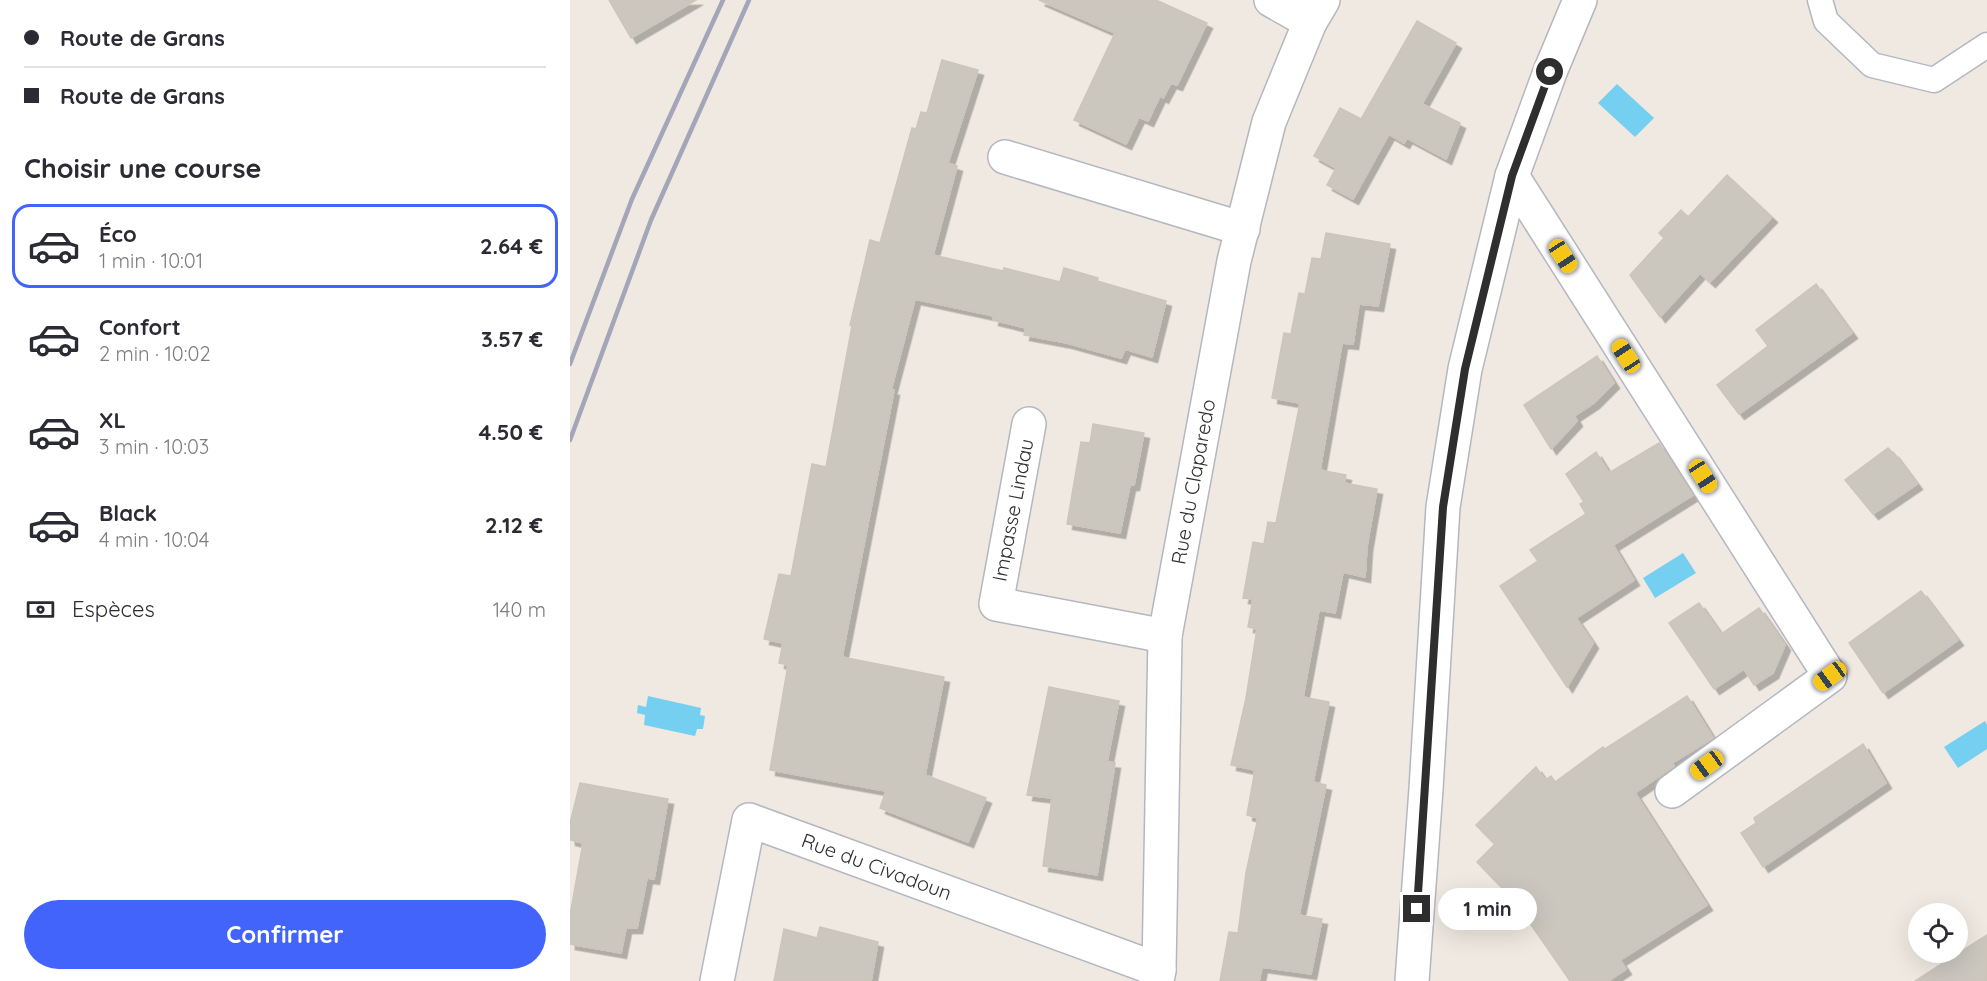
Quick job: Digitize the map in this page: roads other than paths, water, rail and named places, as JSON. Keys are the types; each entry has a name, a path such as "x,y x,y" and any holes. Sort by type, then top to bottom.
{"street":[{"path":"1271,0 1317,11"},
{"path":"1412,981 1443,507 1465,369 1512,176 1550,72 1581,0"},
{"name":"Rue du Claparedo","path":"1158,975 1166,636 1242,229 1269,122 1317,11"},
{"path":"1005,157 1242,229"},
{"path":"1512,176 1830,676 1672,791"},
{"name":"Impasse Lindau","path":"1029,424 996,604 1166,636"},
{"name":"Rue du Civadoun","path":"717,981 749,820 1158,975"}],"lane":[{"path":"1820,0 1826,21 1872,65 1934,80 1987,45"}],"water":[{"path":"1617,84 1654,118 1635,137 1598,103"},
{"path":"1683,553 1696,573 1655,598 1643,578"},
{"path":"648,696 701,708 700,715 705,716 703,729 697,729 695,736 644,725 645,715 637,713 638,705 646,707"},
{"path":"1985,721 1987,749 1958,768 1944,747"}],"railway":[{"path":"570,364 632,199 723,0"},
{"path":"570,440 651,220 749,0"}]}
